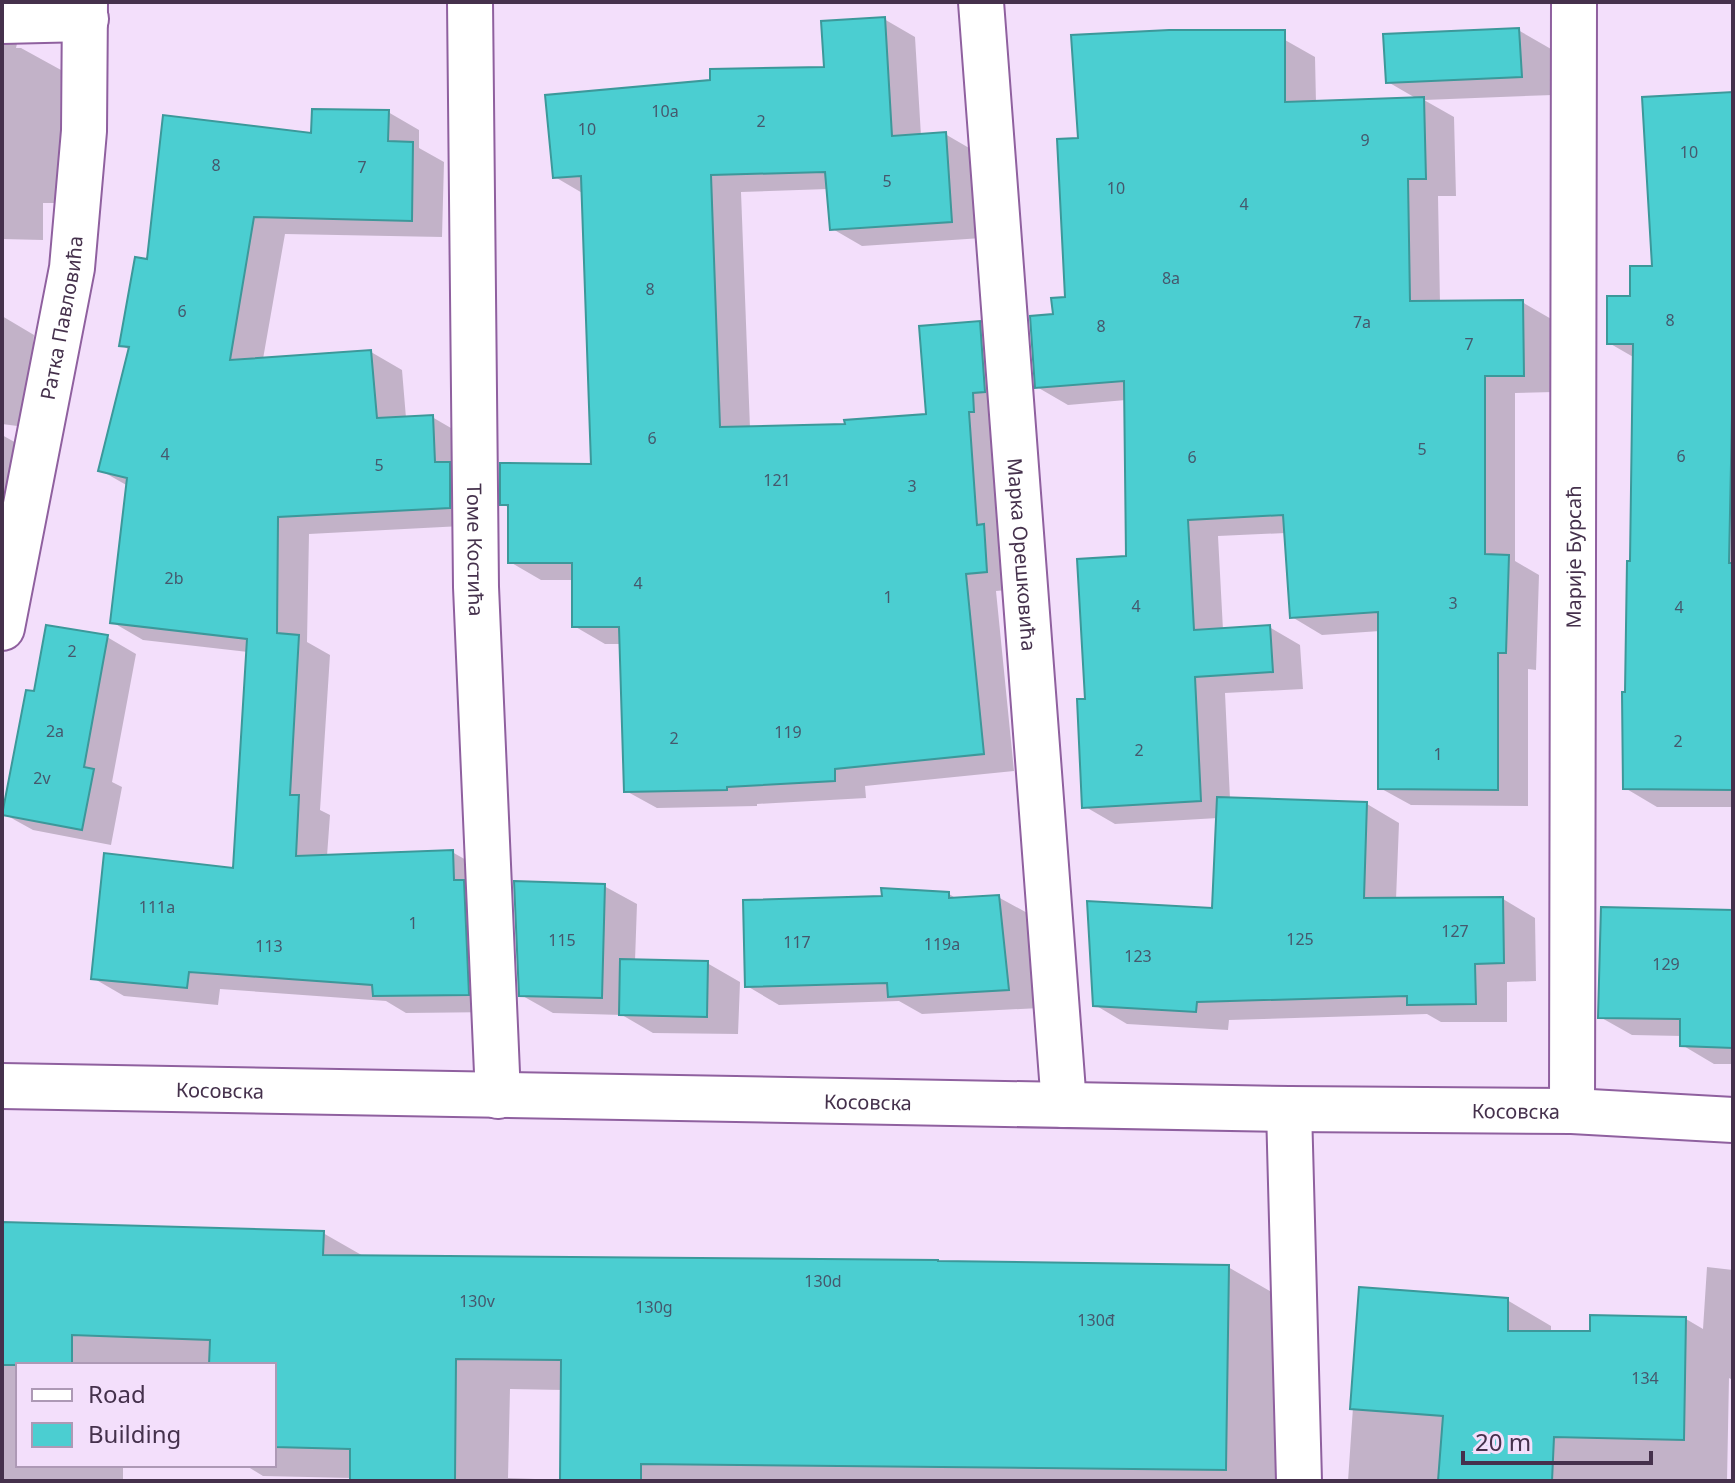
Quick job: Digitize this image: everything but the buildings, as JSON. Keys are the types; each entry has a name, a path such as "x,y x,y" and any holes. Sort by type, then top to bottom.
{"street":[{"name":"Томе Костића","path":"470,2 476,587 498,1096"},
{"name":"Марка Орешковића","path":"981,2 1064,1105"},
{"name":"Марије Бурсаћ","path":"1572,1111 1574,2"},
{"path":"2,21 85,11"},
{"name":"Ратка Павловића","path":"2,628 72,268 84,131 85,11"},
{"name":"Косовска","path":"2,1086 1289,1109 1572,1111 1733,1120"},
{"path":"1289,1109 1299,1481"}]}
